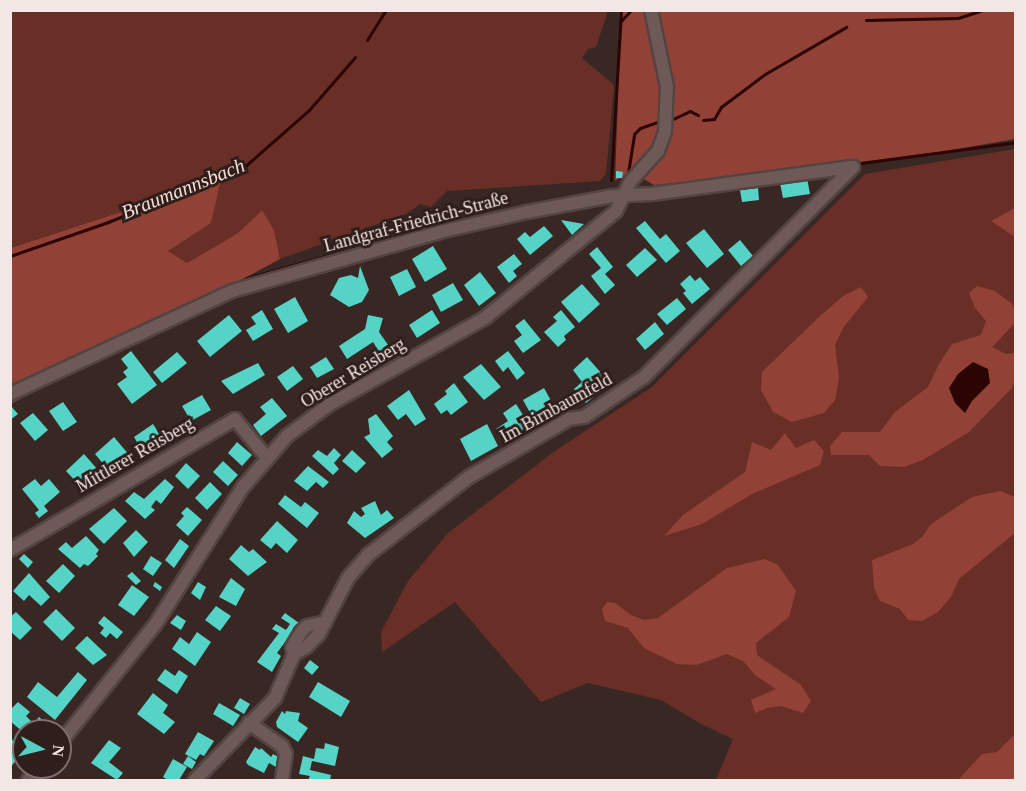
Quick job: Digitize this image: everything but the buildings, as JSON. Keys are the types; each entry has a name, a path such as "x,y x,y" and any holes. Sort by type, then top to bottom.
{"street":[{"name":"Oberer Reisberg","path":"72,728 155,625 243,487 287,436 330,404 484,318 616,211 630,182 658,151 667,122 668,87 651,10"},
{"name":"Landgraf-Friedrich-Straße","path":"10,394 232,291 444,231 527,212 624,196 853,167"},
{"name":"Im Birnbaumfeld","path":"195,780 275,698 294,654 292,647 306,626 326,622 348,578 369,554 469,477 569,419 584,417 644,377 853,167"},
{"name":"Mittlerer Reisberg","path":"10,550 235,419 267,458"},
{"path":"249,723 282,746 286,754 286,763 282,780"}],"shaded area":[{"path":"11,11 608,11 596,47 588,49 582,58 614,85 606,174 600,181 447,191 431,207 420,204 408,213 280,259 274,230 262,210 238,233 187,263 167,251 211,223 220,179 11,248"},
{"path":"621,11 1015,11 1015,139 940,152 739,177 654,185 635,174 615,180"},
{"path":"1015,149 1015,780 716,780 733,739 701,724 661,700 588,683 541,702 455,602 382,652 381,632 408,581 448,533 555,451 652,387 865,174"},
{"path":"221,179 211,223 168,251 187,263 238,233 262,210 274,230 280,259 11,404 11,248"},
{"path":"1015,208 1015,237 991,221"},
{"path":"977,286 995,291 1012,304 1015,311 1015,323 992,347 1006,354 1015,353 1015,379 1012,388 969,432 923,460 904,467 880,466 869,455 831,455 830,446 842,432 880,432 895,412 928,387 952,344 981,335 986,321 975,308 969,293"},
{"path":"861,287 868,297 843,328 835,345 839,378 835,400 824,413 792,422 773,412 761,390 762,372 843,296"},
{"path":"973,362 988,369 990,383 972,401 965,413 955,403 949,388 958,374"},
{"path":"785,433 796,448 814,440 824,451 820,465 752,494 702,524 664,536 683,515 745,472 752,442 771,450"},
{"path":"1000,491 1015,497 1015,533 959,579 951,597 938,612 922,621 908,620 900,609 880,601 874,588 872,560 913,544 922,537 931,524 972,497"},
{"path":"765,559 778,565 796,591 789,617 756,643 757,655 801,685 811,701 803,713 781,706 755,713 751,700 776,689 755,675 743,661 727,654 696,665 677,664 644,648 628,628 605,621 602,609 607,602 615,603 631,615 644,620 658,618 727,568"},
{"path":"1015,734 1015,780 958,780 982,754 997,752"}],"waterway":[{"name":"Braumannsbach","path":"367,40 386,10"},
{"path":"611,180 621,10"},
{"path":"620,22 631,10"},
{"path":"866,20 958,18 982,10"},
{"path":"703,120 714,119 721,107 765,74 846,27"},
{"name":"Braumannsbach","path":"10,256 108,222 243,168 309,110 355,57"},
{"path":"673,119 690,111 698,115"},
{"path":"628,173 634,134 640,128 660,121"},
{"path":"854,164 1016,142"},
{"path":"654,187 680,184"},
{"path":"233,285 247,278 343,251"},
{"path":"10,386 31,378"}]}
